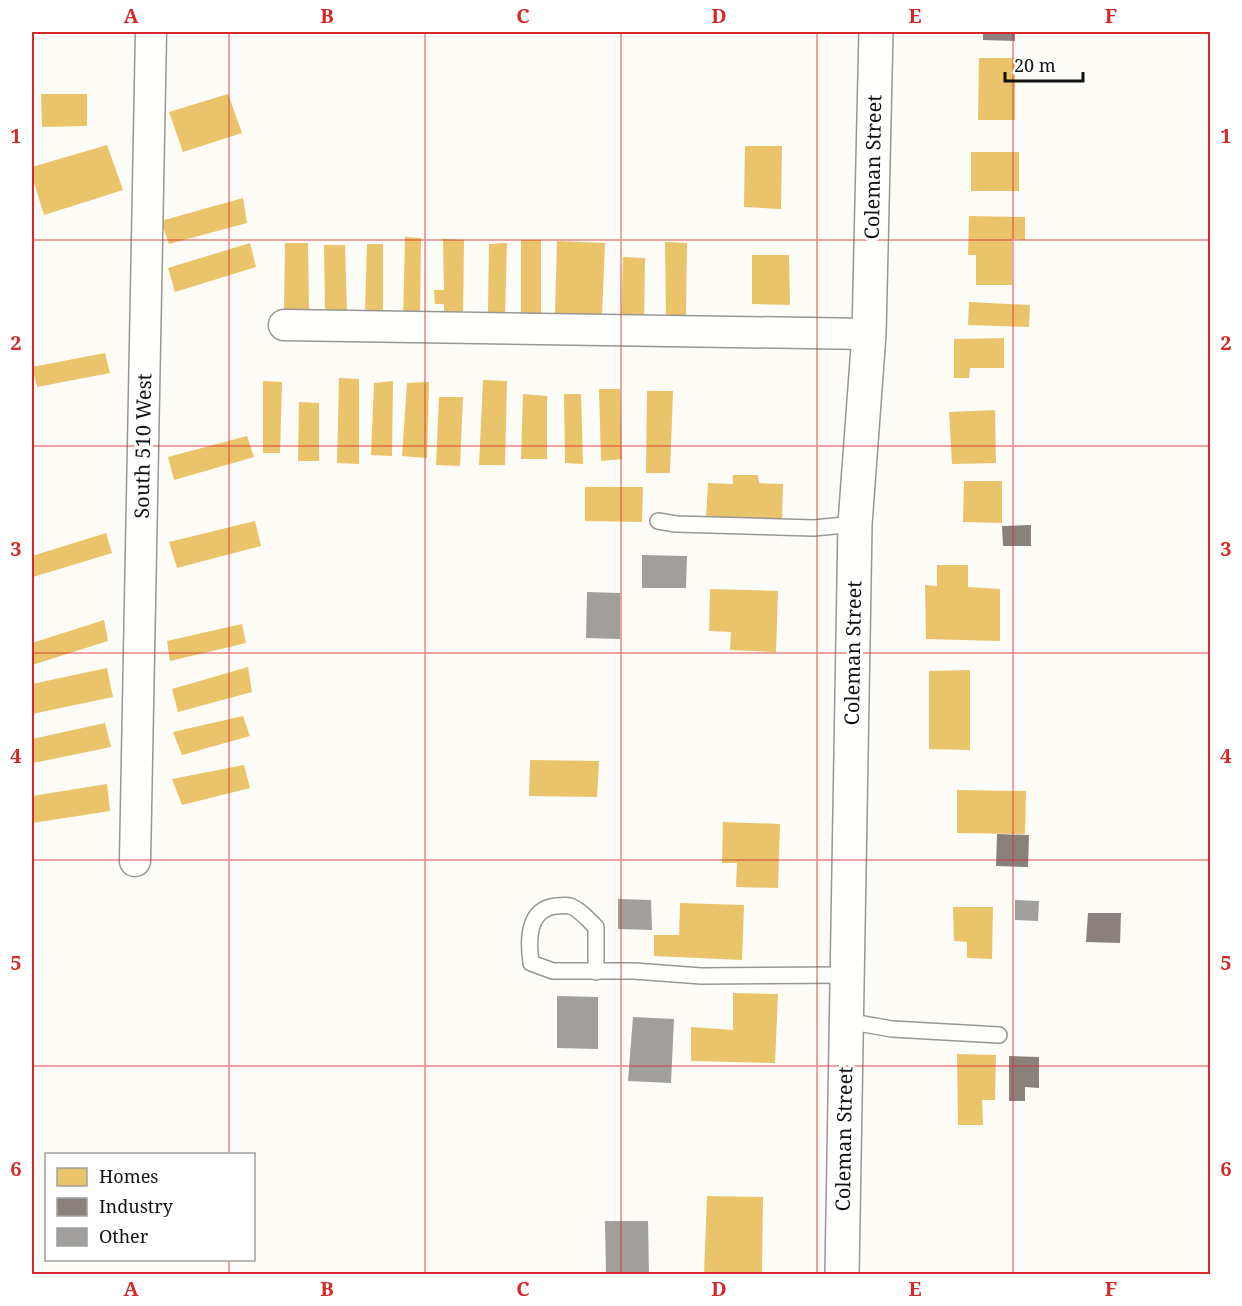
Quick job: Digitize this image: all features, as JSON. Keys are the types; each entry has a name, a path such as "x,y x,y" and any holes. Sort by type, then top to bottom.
{"street":[{"name":"South 510 West","path":"135,861 151,32"},
{"name":"Coleman Street","path":"842,1275 855,524 869,333 876,32"},
{"path":"284,325 869,333"}],"lane":[{"path":"658,521 676,524 814,528 855,524"},
{"path":"596,972 596,927 581,913 569,905 550,907 535,918 528,946 531,963 553,971 596,972 634,971 701,976 848,975"},
{"path":"846,1021 892,1029 999,1035"}],"building: Homes":[{"path":"979,58 1015,58 1015,120 978,120"},
{"path":"41,94 87,94 87,126 42,127"},
{"path":"228,94 242,133 183,152 169,112"},
{"path":"107,145 123,190 44,215 32,176 32,167"},
{"path":"745,146 782,146 781,209 744,207"},
{"path":"971,152 1019,152 1019,191 971,191"},
{"path":"243,198 247,223 169,244 161,221"},
{"path":"969,216 1025,217 1025,240 1012,239 1012,285 976,285 976,255 968,255"},
{"path":"405,237 421,238 420,322 403,322"},
{"path":"443,239 464,240 463,320 444,320 444,304 435,304 434,290 444,290"},
{"path":"521,240 541,240 541,321 521,321"},
{"path":"557,241 605,243 602,315 555,313"},
{"path":"665,242 687,243 686,315 666,315"},
{"path":"250,243 256,267 175,292 168,268"},
{"path":"285,243 308,243 309,312 284,310"},
{"path":"507,243 505,314 488,313 489,244"},
{"path":"367,244 383,244 383,311 365,311"},
{"path":"324,245 345,245 347,312 325,311"},
{"path":"752,255 789,255 790,305 752,304"},
{"path":"623,257 645,258 644,323 621,323"},
{"path":"969,302 1030,305 1029,327 968,325"},
{"path":"1004,338 1004,368 970,368 969,378 954,378 954,339"},
{"path":"105,353 110,373 37,387 32,367"},
{"path":"339,378 359,379 359,464 337,463"},
{"path":"483,380 507,381 505,465 479,465"},
{"path":"263,381 282,382 280,453 263,453"},
{"path":"393,381 392,456 371,455 374,383"},
{"path":"429,382 427,458 402,456 407,383"},
{"path":"599,389 620,389 622,459 601,461"},
{"path":"647,391 673,391 670,473 646,473"},
{"path":"523,394 547,396 547,459 521,459"},
{"path":"564,394 581,394 583,464 565,463"},
{"path":"439,397 463,397 460,466 436,465"},
{"path":"299,402 319,403 319,461 298,461"},
{"path":"995,410 996,463 952,464 949,412"},
{"path":"247,436 254,457 174,480 168,457"},
{"path":"733,475 758,475 759,483 783,484 782,521 706,518 708,483 733,484"},
{"path":"964,481 1002,481 1002,523 963,522"},
{"path":"585,487 643,487 642,522 585,521"},
{"path":"255,521 261,546 177,568 169,542"},
{"path":"106,533 112,553 33,577 32,556"},
{"path":"937,565 968,565 968,587 1000,589 1000,641 926,639 925,585 937,586"},
{"path":"710,589 778,591 776,652 730,650 731,632 709,631"},
{"path":"104,620 108,641 32,665 32,643"},
{"path":"242,624 246,643 170,661 167,641"},
{"path":"248,667 252,692 178,712 172,689"},
{"path":"107,668 113,697 32,714 32,684"},
{"path":"970,670 970,750 929,749 929,671"},
{"path":"243,716 250,736 182,755 173,732"},
{"path":"105,723 111,747 33,763 32,739"},
{"path":"530,760 599,761 597,797 529,796"},
{"path":"244,765 250,788 182,805 172,779"},
{"path":"107,784 110,811 32,823 32,796"},
{"path":"957,790 1026,791 1025,834 957,833"},
{"path":"723,822 780,824 778,888 736,887 737,863 722,863"},
{"path":"680,903 744,905 742,960 654,956 654,935 679,935"},
{"path":"953,907 993,907 992,959 967,958 967,942 954,941"},
{"path":"733,993 778,994 775,1063 691,1061 691,1027 733,1030"},
{"path":"957,1054 996,1055 995,1100 982,1100 983,1125 958,1125"},
{"path":"707,1196 763,1197 762,1274 704,1274"}],"building: Industry":[{"path":"983,32 1015,32 1015,41 983,40"},
{"path":"1031,525 1031,546 1003,546 1002,526"},
{"path":"997,834 1029,835 1028,867 996,866"},
{"path":"1088,913 1121,913 1120,943 1086,942"},
{"path":"1009,1056 1039,1057 1039,1088 1025,1087 1025,1101 1009,1101"}],"building: Other":[{"path":"642,555 687,556 686,588 642,588"},
{"path":"587,592 620,593 620,639 586,638"},
{"path":"618,899 651,900 652,930 618,929"},
{"path":"1015,900 1039,901 1038,921 1015,920"},
{"path":"557,996 598,997 598,1049 557,1048"},
{"path":"633,1017 674,1019 671,1083 628,1081"},
{"path":"605,1221 648,1221 649,1274 606,1274"}]}
